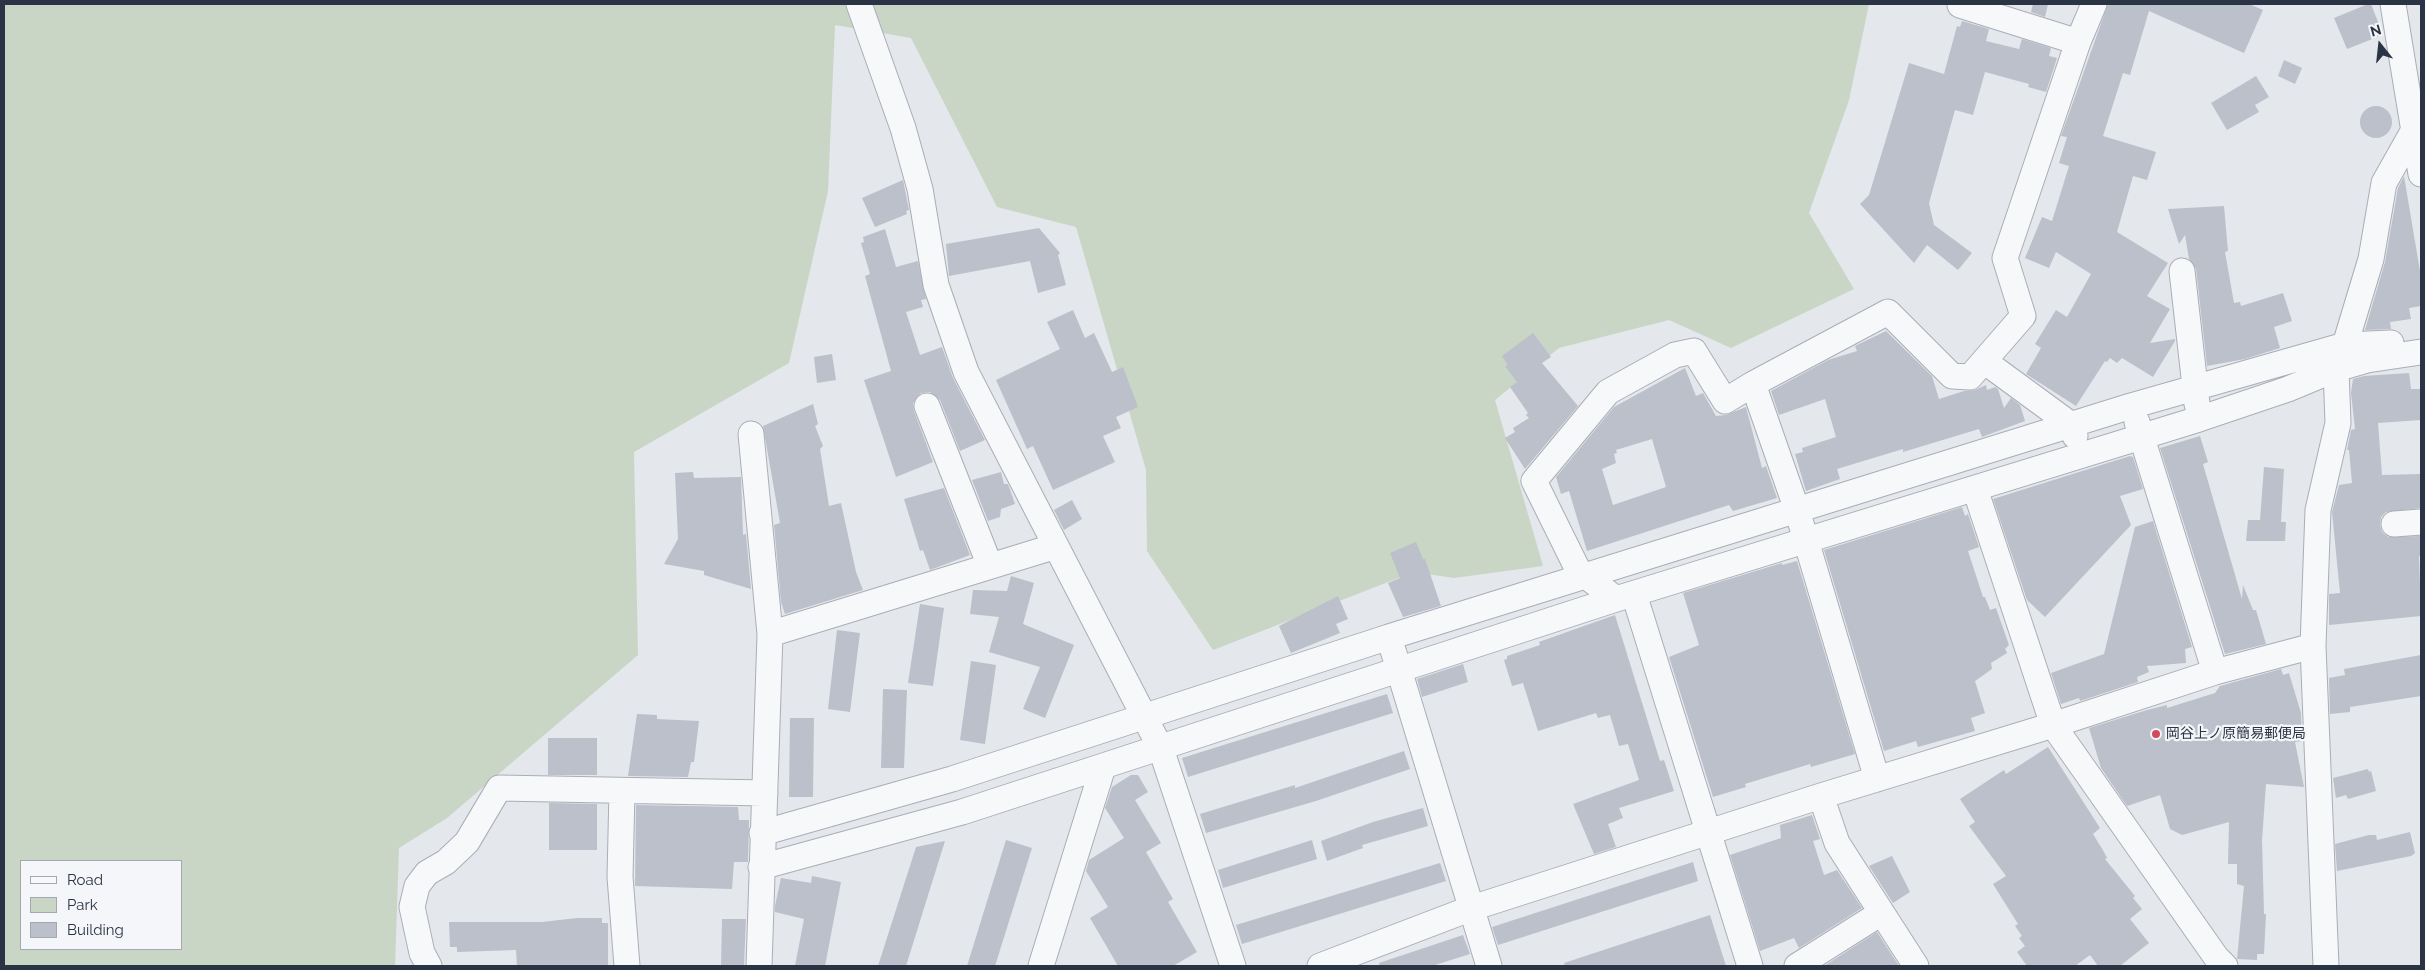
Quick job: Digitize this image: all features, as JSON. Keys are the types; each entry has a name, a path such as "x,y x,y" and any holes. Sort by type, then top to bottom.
{"street":[{"path":"860,4 908,146 920,188 936,285 966,372 1161,749 1233,966"},
{"path":"1960,4 2078,42"},
{"path":"1750,966 1707,833 1625,596 1586,577 1578,570 1534,481 1608,392 1675,355 1694,351 1725,401 1753,384 1888,312 1952,376 1970,377 2023,316 2005,258 2078,42 2094,4"},
{"path":"2393,4 2415,128 2421,174"},
{"path":"2326,966 2313,646 2318,510 2338,423 2336,369 2371,259 2384,183 2415,128"},
{"path":"2182,271 2199,419"},
{"path":"762,834 952,779 1389,637 1586,577 2070,424 2345,345 2421,342"},
{"path":"761,867 962,812 1161,749 1625,596 1806,542 2199,419 2288,390 2336,369 2368,360 2421,352"},
{"path":"1984,361 2070,424 2082,455"},
{"path":"1753,384 1797,510 1877,779"},
{"path":"927,406 990,566"},
{"path":"2131,406 2214,672"},
{"path":"750,434 770,634 759,966"},
{"path":"1975,489 2053,726 2216,957 2225,966"},
{"path":"2394,524 2421,522"},
{"path":"770,634 1056,546"},
{"path":"1389,637 1489,966"},
{"path":"1320,966 1472,908 1821,796 2053,726 2214,672 2313,646"},
{"path":"1041,966 1103,767"},
{"path":"952,779 962,812"},
{"path":"429,966 422,953 412,907 417,886 427,873 446,862 467,842 499,788 765,793"},
{"path":"622,791 620,877 627,966"},
{"path":"1821,796 1837,843 1916,966"},
{"path":"1797,966 1882,913"}],"green space":[{"path":"4,4 1869,4 1849,100 1809,213 1854,289 1731,348 1669,320 1559,348 1495,400 1543,566 1454,578 1414,572 1213,650 1147,551 1146,470 1076,227 997,207 911,38 835,25 828,191 789,363 634,452 638,655 447,818 399,848 395,966 4,966"}],"building":[{"path":"2033,4 2048,4 2045,17 2031,12"},
{"path":"2108,4 2249,4 2263,10 2244,53 2149,11 2130,75 2123,73 2103,136 2156,152 2147,180 2133,176 2117,232 2168,263 2147,296 2170,309 2150,343 2175,339 2175,341 2153,377 2122,358 2117,363 2110,358 2107,362 2105,361 2076,406 2026,374 2041,348 2035,344 2056,310 2067,317 2091,274 2056,252 2049,268 2025,258 2042,217 2052,221 2069,166 2059,163 2067,137 2061,136"},
{"path":"2371,4 2380,27 2377,28 2380,36 2347,49 2334,18"},
{"path":"1962,21 1989,29 1986,41 2019,49 2022,39 2051,48 2049,56 2057,58 2046,92 2028,87 2029,84 1985,72 1973,115 1955,110 1929,203 1934,225 1972,253 1958,270 1927,245 1914,263 1860,204 1869,195 1909,63 1944,74 1957,26 1960,27"},
{"path":"2284,60 2302,68 2295,84 2278,76"},
{"path":"2256,76 2269,97 2255,105 2259,112 2227,130 2211,103"},
{"path":"2376,106 2387,111 2392,122 2387,133 2376,138 2365,133 2360,122 2365,111"},
{"path":"2404,176 2421,277 2421,306 2409,308 2411,319 2390,322 2391,329 2365,330 2385,262 2398,188"},
{"path":"903,180 909,210 906,211 907,214 875,227 862,198"},
{"path":"2224,206 2228,251 2225,252 2234,303 2240,302 2241,306 2283,293 2292,321 2274,327 2280,348 2245,359 2207,366 2196,269 2189,259 2185,235 2179,244 2168,209"},
{"path":"1039,228 1060,253 1058,255 1066,285 1038,293 1030,261 949,276 946,244"},
{"path":"885,229 896,267 918,261 926,299 921,300 923,307 906,312 920,355 942,347 953,378 985,440 960,451 940,400 930,392 921,393 913,403 914,411 933,462 896,477 864,380 891,371 865,276 870,274 861,243 864,242 863,237"},
{"path":"1073,310 1085,338 1094,333 1112,372 1123,367 1138,407 1116,417 1121,428 1103,436 1115,462 1053,490 1033,446 1027,449 996,380 1060,349 1047,322"},
{"path":"1886,331 1932,376 1939,399 1964,391 1975,390 1986,385 1987,390 1995,387 1998,389 2004,408 2011,398 2020,405 2025,421 1982,437 1979,429 1903,452 1903,449 1837,469 1840,479 1806,491 1795,454 1803,452 1802,448 1836,437 1825,399 1779,415 1771,391 1828,360 1857,351 1855,346"},
{"path":"1533,333 1551,357 1542,363 1578,406 1525,469 1505,438 1515,432 1513,428 1529,418 1526,415 1528,413 1510,387 1517,382 1505,366 1508,365 1502,356"},
{"path":"832,354 836,380 817,383 814,357"},
{"path":"1685,368 1696,396 1703,393 1716,416 1726,415 1746,407 1762,468 1766,466 1777,498 1733,511 1729,505 1587,551 1569,491 1561,494 1556,477 1614,407","holes":["1652,439 1666,487 1613,505 1602,469 1616,463 1614,454 1617,453 1616,450"]},
{"path":"2409,373 2411,389 2421,389 2421,420 2378,423 2382,475 2421,474 2421,508 2386,512 2381,517 2380,525 2382,532 2388,537 2421,536 2421,556 2419,556 2421,616 2329,625 2329,594 2340,593 2332,512 2339,485 2352,483 2349,450 2347,450 2351,430 2355,429 2351,393 2353,379 2364,376"},
{"path":"813,404 818,424 815,426 823,446 820,449 829,506 841,503 856,572 863,590 785,614 781,602 774,525 780,523 763,426"},
{"path":"2200,436 2208,462 2203,464 2242,599 2243,585 2253,610 2256,610 2266,644 2225,654 2160,448"},
{"path":"2130,456 2133,457 2143,489 2120,496 2131,525 2045,617 2027,600 1993,499"},
{"path":"2264,467 2284,469 2281,522 2286,522 2285,541 2246,541 2248,520 2260,520"},
{"path":"693,472 694,478 741,477 743,535 746,534 751,589 704,575 704,571 664,564 678,539 675,473"},
{"path":"1001,472 1004,484 1008,484 1015,504 1001,509 1000,517 988,521 972,480"},
{"path":"944,488 970,555 930,570 923,550 920,551 904,499"},
{"path":"1072,500 1082,519 1064,530 1054,510"},
{"path":"1962,507 1965,516 1968,514 1979,547 1968,551 1983,597 1985,597 1990,610 1996,608 2009,645 2005,649 2007,653 1991,663 1992,669 1975,681 1985,713 1971,718 1975,731 1918,747 1916,741 1884,751 1824,550"},
{"path":"2153,521 2192,647 2185,649 2186,663 2147,666 2149,672 2137,677 2138,682 2080,701 2079,698 2061,704 2051,673 2104,654 2135,527"},
{"path":"1416,542 1423,559 1425,559 1441,606 1403,617 1388,583 1400,578 1390,553"},
{"path":"1797,561 1855,754 1811,767 1810,764 1745,784 1746,787 1713,797 1669,657 1699,645 1683,593 1782,563 1782,565"},
{"path":"1011,576 1034,583 1023,624 1074,645 1045,718 1023,709 1040,667 989,652 999,617 970,614 973,590 1007,591"},
{"path":"1338,596 1348,619 1336,624 1340,633 1291,653 1279,626"},
{"path":"920,604 944,608 933,686 908,683"},
{"path":"1615,615 1660,761 1664,760 1674,791 1619,808 1623,818 1608,824 1616,847 1594,854 1573,804 1639,780 1628,744 1619,746 1610,715 1598,718 1596,713 1538,731 1523,683 1512,686 1504,660 1507,659 1507,656 1540,645 1539,642"},
{"path":"837,630 860,633 850,712 828,709"},
{"path":"2421,655 2421,696 2350,707 2350,712 2330,714 2329,678 2345,675 2344,669"},
{"path":"971,661 996,665 985,744 960,740"},
{"path":"1463,664 1468,682 1422,697 1417,679"},
{"path":"2281,669 2283,675 2289,673 2301,713 2302,741 2295,742 2304,787 2266,784 2262,840 2264,914 2266,914 2264,954 2257,954 2257,960 2237,959 2244,886 2237,884 2237,864 2228,864 2229,822 2182,835 2170,829 2160,795 2127,806 2101,768 2089,728 2147,710 2167,705 2167,708 2215,693 2220,686"},
{"path":"883,689 907,690 904,768 881,768"},
{"path":"1387,694 1393,713 1188,777 1182,758"},
{"path":"637,714 657,715 657,719 699,721 694,762 691,762 688,777 628,776"},
{"path":"790,718 814,718 813,797 789,797"},
{"path":"548,738 597,738 597,775 548,775"},
{"path":"2048,747 2100,828 2093,834 2107,858 2105,859 2135,896 2133,898 2142,909 2130,919 2149,943 2120,966 2098,966 2090,955 2075,966 2027,966 2017,952 2025,946 2019,938 2022,936 2015,926 2018,924 1993,884 2006,876 1969,826 1975,822 1960,799 2004,770 2006,774"},
{"path":"1404,751 1410,769 1316,801 1206,833 1200,814 1295,785 1295,788"},
{"path":"2368,769 2369,772 2371,771 2376,791 2348,799 2346,795 2336,798 2333,778"},
{"path":"1131,775 1138,775 1148,792 1135,800 1161,843 1146,852 1173,899 1168,902 1197,952 1173,966 1118,966 1090,918 1108,907 1086,871 1089,860 1124,838 1105,808 1112,787"},
{"path":"549,803 597,804 597,850 549,850"},
{"path":"636,805 738,807 739,820 749,820 748,862 734,862 732,889 635,886"},
{"path":"1423,808 1428,826 1362,845 1363,848 1327,861 1321,841 1373,822"},
{"path":"1812,815 1820,839 1813,841 1824,875 1837,870 1862,908 1799,948 1794,938 1760,951 1730,855 1781,838 1780,825"},
{"path":"2410,832 2415,853 2411,856 2337,871 2335,844 2369,835 2376,835 2377,840"},
{"path":"1006,840 1032,848 995,966 967,966"},
{"path":"1312,840 1317,859 1223,888 1218,870"},
{"path":"945,841 906,966 878,966 916,847"},
{"path":"1892,856 1910,892 1893,903 1869,866"},
{"path":"1693,862 1698,881 1498,945 1492,927"},
{"path":"1440,863 1446,881 1242,944 1236,925"},
{"path":"812,876 841,882 825,966 795,966 804,919 775,912 775,906 781,878 811,883"},
{"path":"1710,915 1726,966 1565,966 1564,963"},
{"path":"577,918 602,918 602,923 608,923 608,966 517,966 516,950 457,952 457,947 450,947 449,922 542,922"},
{"path":"722,919 746,919 744,966 721,966"},
{"path":"1877,932 1899,966 1824,966"},
{"path":"1463,935 1470,954 1432,966 1380,966 1379,963"}],"place":[{"name":"岡谷上ノ原簡易郵便局","path":"2156,734"}]}
